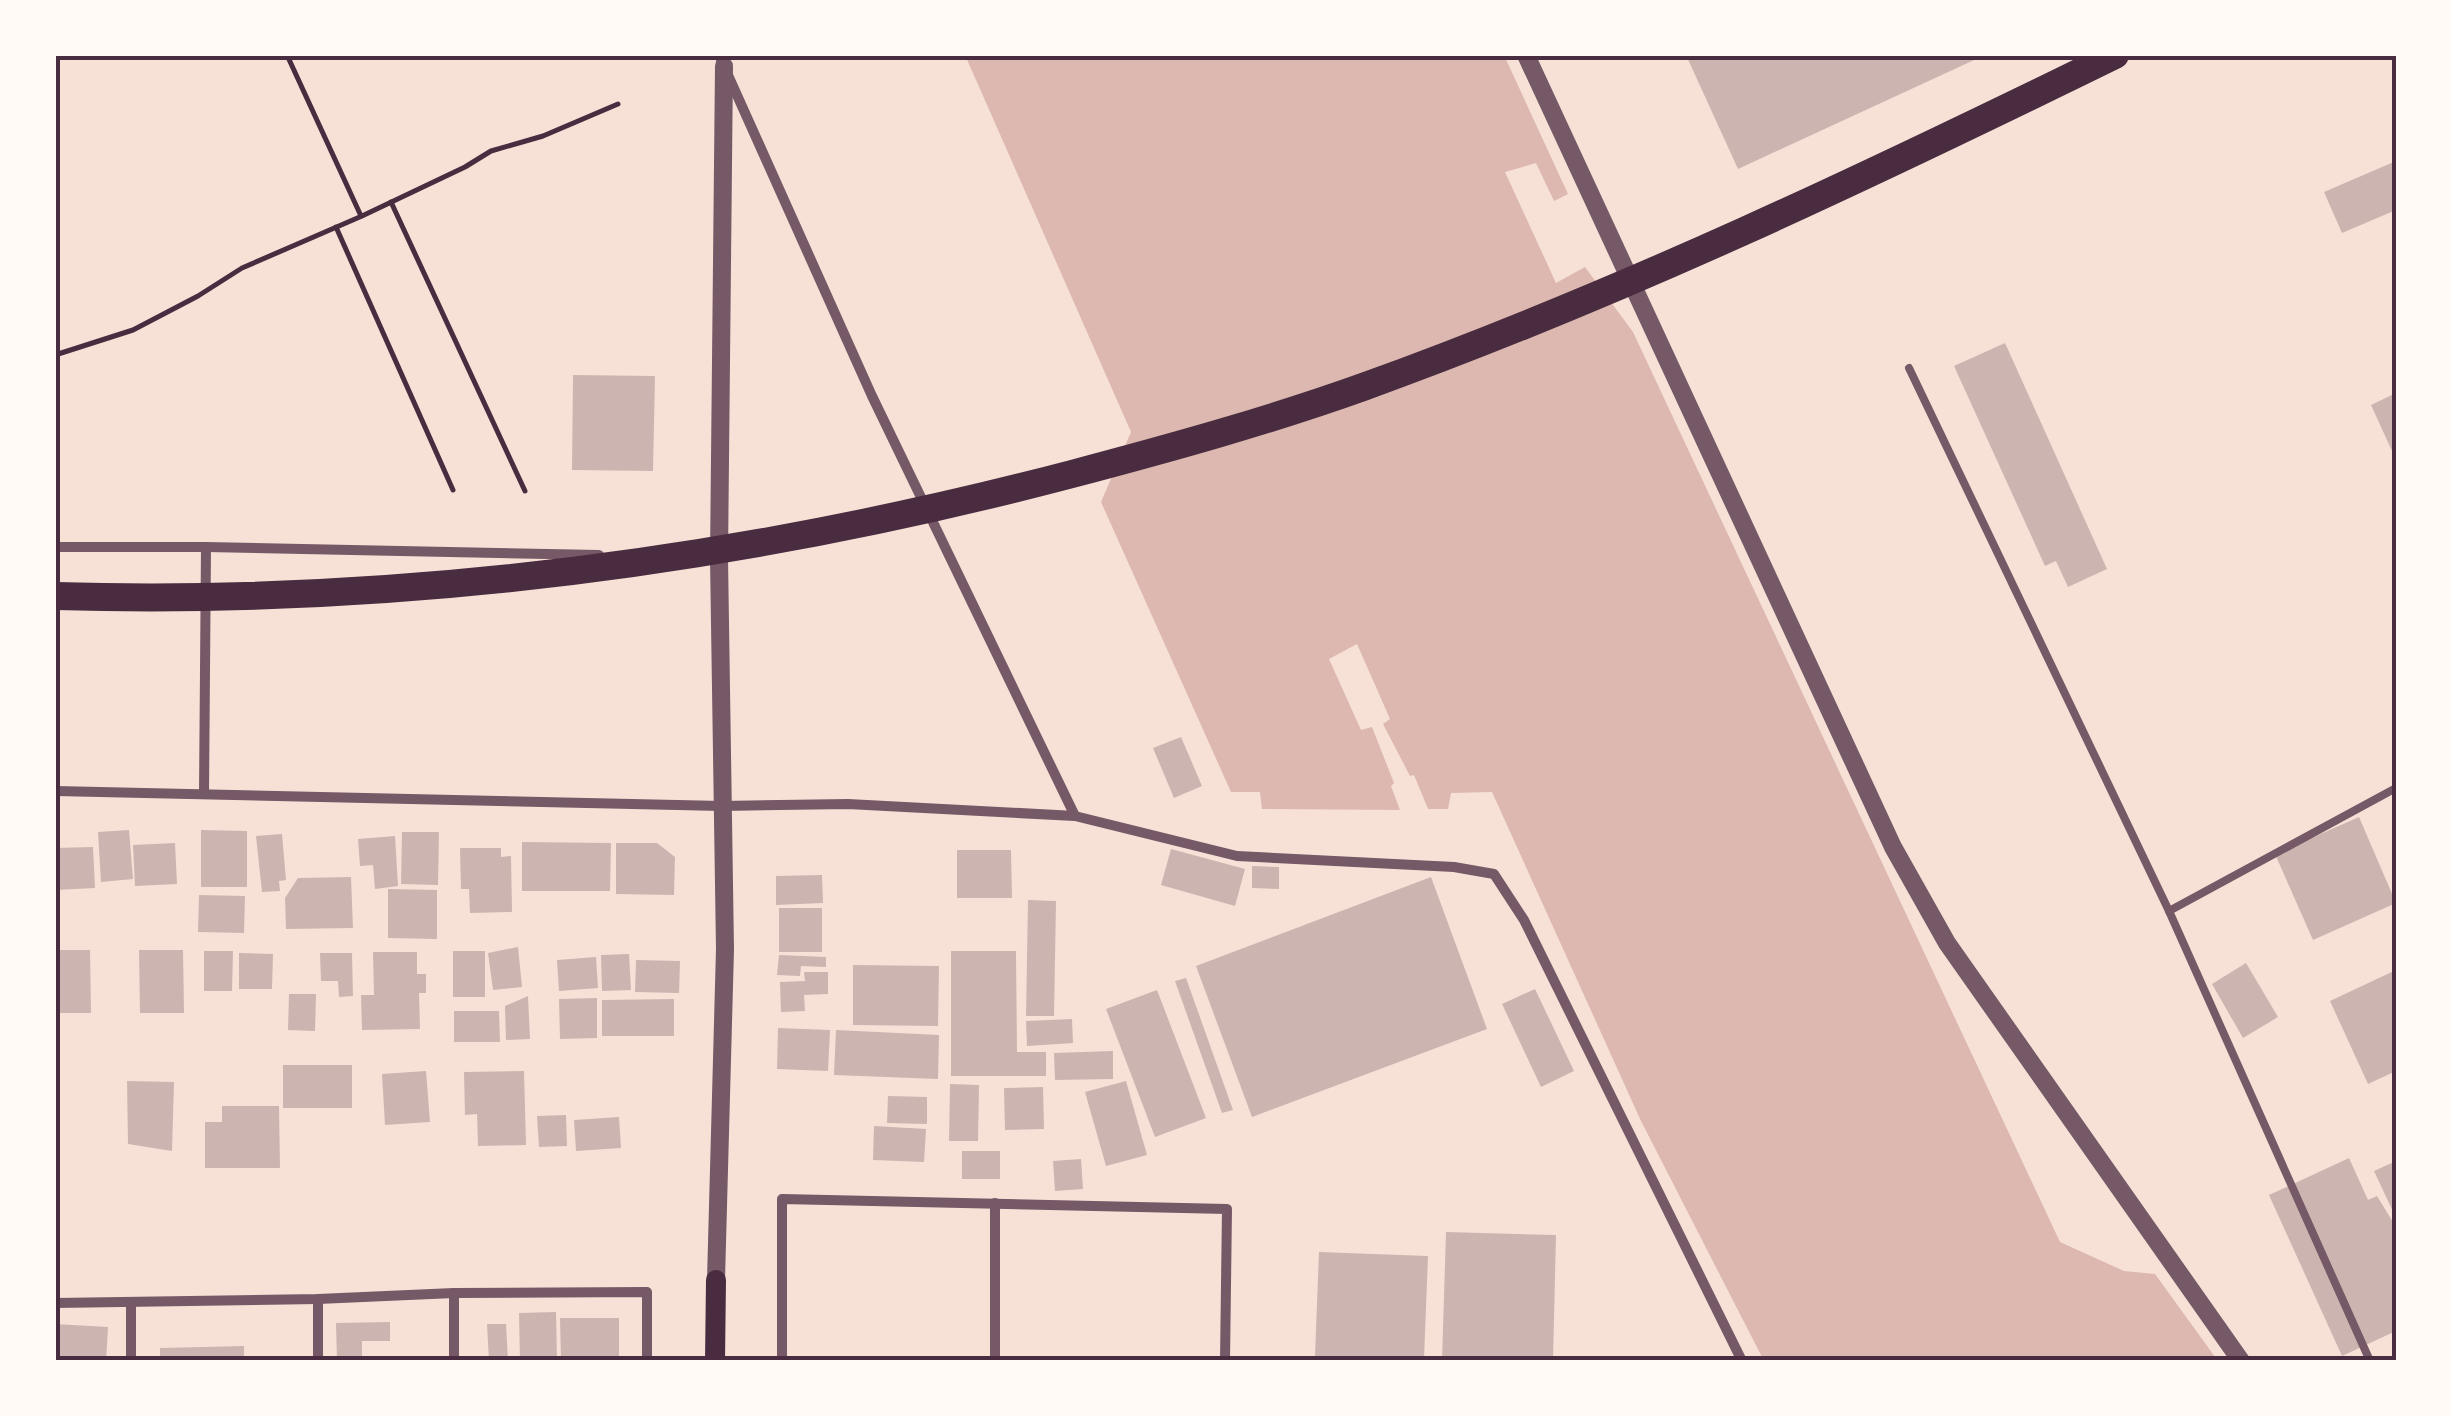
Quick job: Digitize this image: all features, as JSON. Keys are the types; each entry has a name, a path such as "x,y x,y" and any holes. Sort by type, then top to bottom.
{"highway":[{"path":"55,596 363,592 558,574 776,542 1004,492 1163,450 1340,394 1542,320 1730,240 2114,55"}],"main road":[{"path":"715,1361 716,1280"}],"street":[{"path":"1526,55 1893,847 1947,943 2241,1361"},
{"path":"716,1280 725,949 719,558 721,61"},
{"path":"721,61 872,396 1075,816"},
{"path":"55,548 206,547 719,558"},
{"path":"204,794 206,547"},
{"path":"55,791 722,806 848,804 1075,816 1237,856 1454,867 1494,874 1524,920 1742,1361"},
{"path":"782,1361 782,1199 1227,1209 1225,1361"},
{"path":"995,1203 995,1361"},
{"path":"454,1292 454,1361"},
{"path":"55,1303 318,1299 454,1292 647,1292 646,1361"},
{"path":"318,1299 318,1361"},
{"path":"130,1303 130,1361"}],"lane":[{"path":"1909,368 2168,910 2370,1361"},
{"path":"2168,910 2396,788"}],"path":[{"path":"287,55 362,216"},
{"path":"55,356 133,330 242,268 392,202 492,151 544,136 618,104"},
{"path":"392,202 525,491"},
{"path":"336,228 453,490"}],"shaded area":[{"path":"965,55 1504,55 1568,194 1554,201 1536,163 1505,172 1556,283 1585,267 1633,332 2060,1242 2124,1271 2155,1274 2218,1361 1764,1361 1641,1121 1492,792 1451,793 1448,809 1428,809 1414,775 1410,776 1383,724 1390,719 1357,644 1329,659 1361,730 1372,727 1400,810 1262,809 1260,792 1231,792 1101,502 1131,432"}],"building":[{"path":"1686,55 1985,55 1738,169"},
{"path":"2396,161 2396,210 2342,233 2324,192"},
{"path":"2005,343 2107,569 2068,587 2056,561 2045,566 1954,366"},
{"path":"573,375 655,376 653,471 572,470"},
{"path":"2396,393 2396,449 2392,451 2371,405"},
{"path":"1181,737 1202,786 1174,798 1153,748"},
{"path":"2359,817 2396,903 2313,940 2275,854"},
{"path":"129,830 133,879 101,882 98,832"},
{"path":"201,830 247,831 247,887 201,887"},
{"path":"402,832 439,832 438,885 401,884"},
{"path":"282,834 286,880 279,881 280,891 262,892 256,836"},
{"path":"395,836 398,886 375,889 373,865 360,866 358,839"},
{"path":"522,842 611,843 610,891 522,891"},
{"path":"175,843 177,884 135,886 133,845"},
{"path":"616,843 657,843 675,857 674,895 616,894"},
{"path":"93,847 95,888 55,890 55,848"},
{"path":"460,848 501,848 501,857 511,856 512,912 470,913 469,889 461,889"},
{"path":"1171,849 1245,869 1235,906 1161,885"},
{"path":"957,850 1011,850 1012,898 957,898"},
{"path":"1252,866 1279,867 1279,889 1252,888"},
{"path":"822,875 823,903 776,905 776,876"},
{"path":"351,877 353,928 286,929 285,898 298,878"},
{"path":"1431,877 1487,1029 1252,1117 1196,966"},
{"path":"388,889 437,890 437,939 388,938"},
{"path":"199,895 245,896 244,933 198,932"},
{"path":"1028,900 1056,901 1054,1016 1026,1016"},
{"path":"779,908 822,908 822,952 779,952"},
{"path":"518,947 522,987 493,990 488,953"},
{"path":"55,950 90,950 91,1013 55,1013"},
{"path":"139,950 183,950 184,1013 140,1013"},
{"path":"204,951 233,951 232,991 204,991"},
{"path":"453,951 485,951 485,997 453,997"},
{"path":"951,951 1016,951 1017,1052 1046,1052 1046,1076 951,1076"},
{"path":"373,952 417,952 417,974 426,974 426,993 419,993 420,1029 362,1030 361,995 374,995"},
{"path":"239,953 273,954 272,989 239,989"},
{"path":"320,953 352,953 353,996 339,997 338,981 321,981"},
{"path":"629,954 631,990 602,991 601,955"},
{"path":"779,955 826,957 826,967 801,966 800,976 777,975"},
{"path":"596,957 598,988 559,991 557,960"},
{"path":"636,960 680,961 679,993 635,992"},
{"path":"2246,963 2278,1017 2243,1038 2212,984"},
{"path":"853,965 939,966 938,1026 853,1025"},
{"path":"2396,970 2396,1071 2368,1084 2330,1001"},
{"path":"804,972 828,972 828,994 804,995 805,1011 781,1012 780,982 805,981"},
{"path":"1186,978 1233,1110 1222,1113 1175,981"},
{"path":"1535,989 1574,1071 1541,1087 1502,1004"},
{"path":"1157,990 1206,1118 1155,1137 1106,1009"},
{"path":"289,994 316,994 315,1031 288,1030"},
{"path":"528,996 530,1039 506,1040 505,1006"},
{"path":"597,998 597,1038 560,1039 559,999"},
{"path":"674,999 674,1036 602,1036 602,1000"},
{"path":"454,1011 499,1011 500,1042 454,1042"},
{"path":"1072,1019 1073,1043 1027,1046 1026,1021"},
{"path":"778,1028 830,1030 828,1071 777,1069"},
{"path":"836,1030 939,1035 938,1079 834,1075"},
{"path":"1113,1051 1113,1079 1055,1080 1054,1053"},
{"path":"283,1065 352,1065 352,1108 283,1108"},
{"path":"426,1071 430,1122 385,1125 382,1074"},
{"path":"524,1071 526,1145 478,1146 477,1114 465,1115 464,1072"},
{"path":"127,1081 174,1082 172,1151 128,1144"},
{"path":"1126,1081 1147,1155 1106,1166 1085,1092"},
{"path":"950,1084 979,1085 978,1141 949,1141"},
{"path":"1043,1087 1044,1129 1005,1130 1004,1088"},
{"path":"888,1096 927,1097 927,1124 887,1123"},
{"path":"222,1106 279,1106 280,1168 205,1168 205,1122 222,1122"},
{"path":"566,1115 567,1146 539,1147 537,1116"},
{"path":"619,1117 621,1148 576,1151 574,1120"},
{"path":"874,1126 926,1129 924,1162 873,1160"},
{"path":"962,1151 1000,1151 1000,1179 962,1179"},
{"path":"2349,1158 2368,1200 2377,1196 2396,1227 2396,1331 2342,1356 2269,1195"},
{"path":"1081,1159 1083,1189 1055,1191 1053,1161"},
{"path":"2396,1161 2396,1218 2374,1171"},
{"path":"1446,1232 1556,1235 1553,1361 1442,1361"},
{"path":"1319,1252 1428,1256 1424,1359 1315,1356"},
{"path":"556,1312 557,1361 520,1361 519,1313"},
{"path":"560,1318 619,1318 619,1361 561,1361"},
{"path":"390,1322 390,1341 362,1341 362,1361 337,1361 336,1323"},
{"path":"55,1324 108,1327 106,1361 55,1359"},
{"path":"487,1324 506,1324 508,1361 489,1361"},
{"path":"244,1346 244,1361 160,1361 160,1348"}]}
